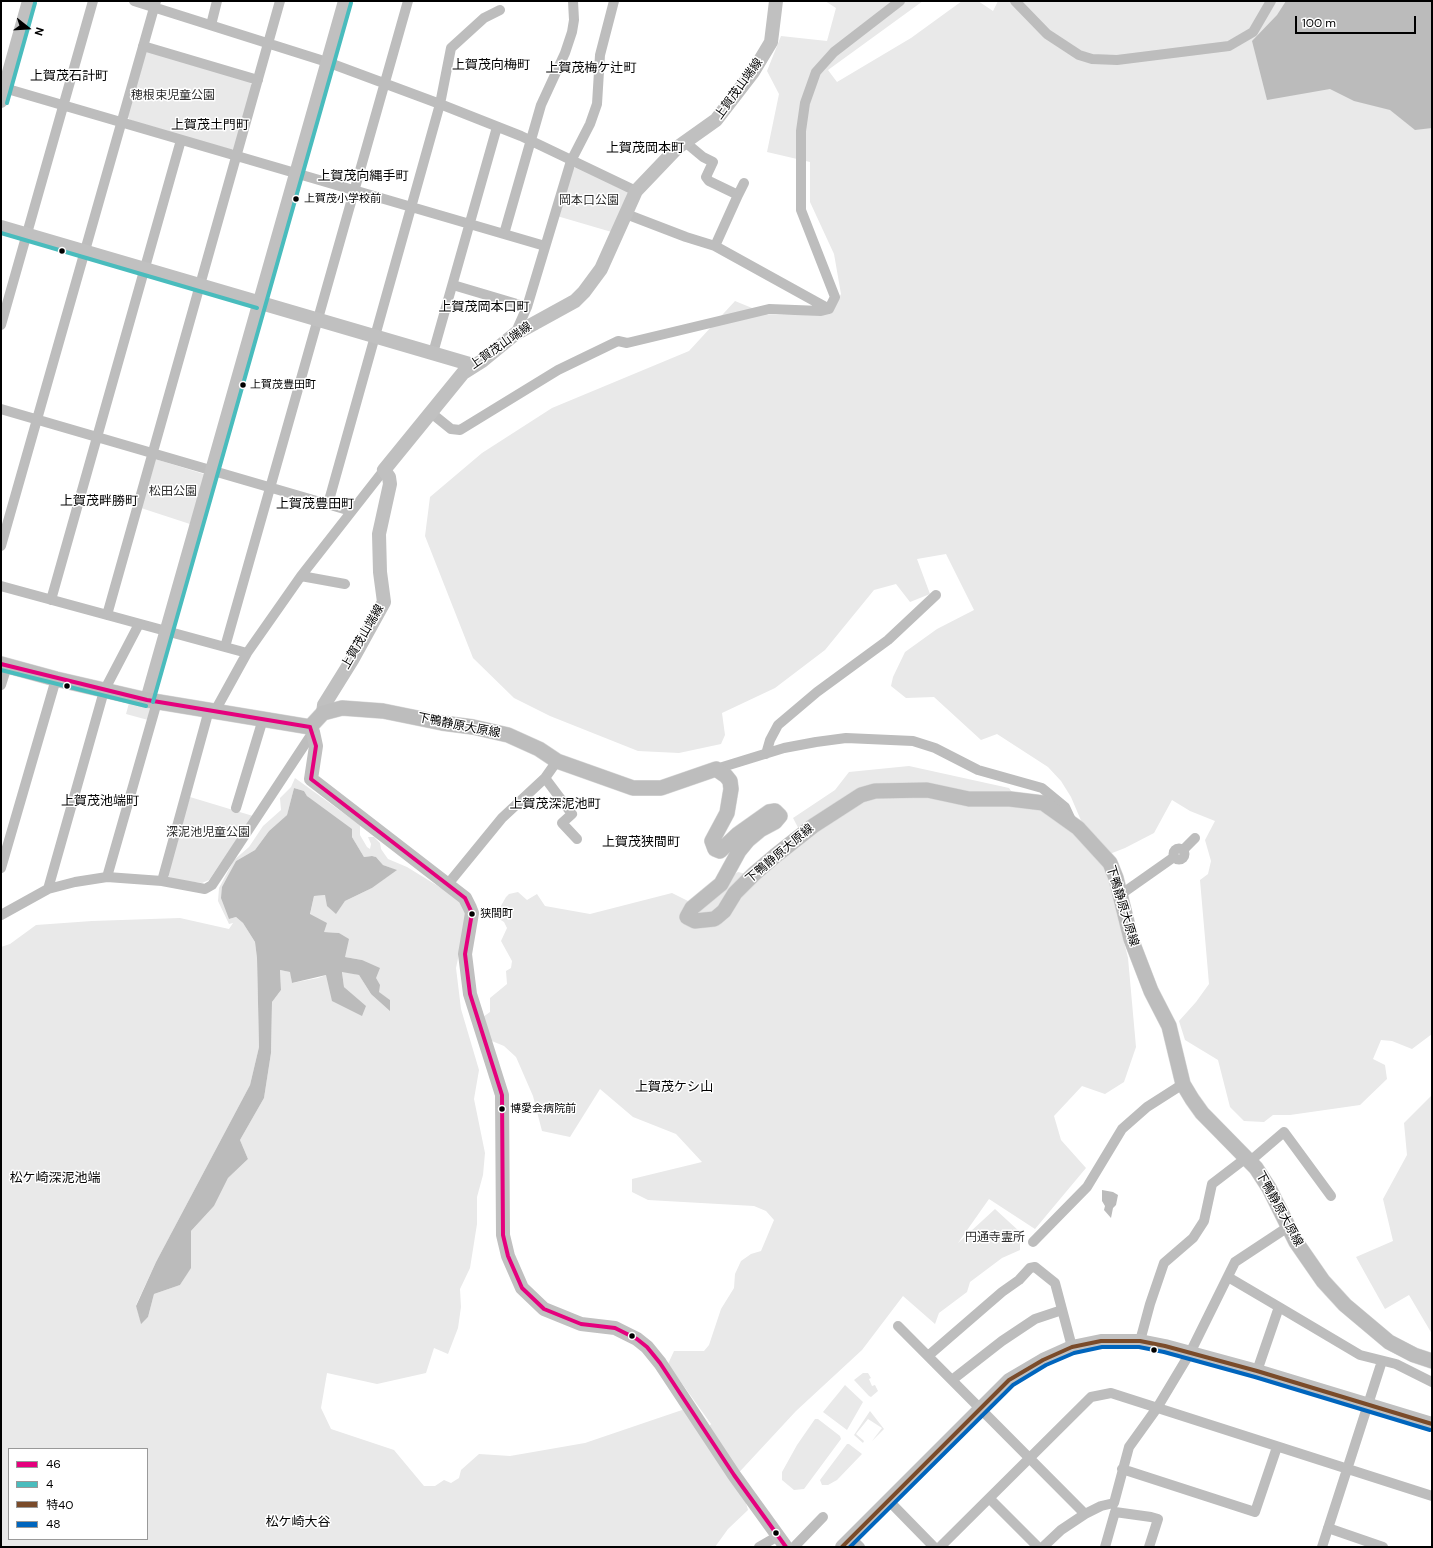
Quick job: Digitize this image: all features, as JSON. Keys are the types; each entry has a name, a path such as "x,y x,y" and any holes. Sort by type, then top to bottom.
{"main road":[{"path":"4,665 104,691 152,701 212,710 312,729 323,713"},
{"name":"下鴨静原大原線","path":"323,713 342,708 383,711 442,723 473,727 508,735 539,749 557,760 633,788 661,788 716,769 730,781 731,789 726,813 712,841 716,849 720,851 738,834 770,812 775,811 780,816 775,822 760,830 748,840 739,851 721,884 692,908 687,917 695,921 714,920 749,878 813,826 861,795 875,791 927,790 969,799 1036,801 1050,806 1073,824 1110,863 1131,939 1151,990 1171,1030 1182,1084 1202,1113 1248,1160 1269,1188 1288,1227 1311,1266 1323,1281 1345,1305 1389,1342 1414,1355 1432,1361"}],"street":[{"path":"29,1 2,92 63,105 545,246"},
{"path":"1,325 92,1"},
{"path":"134,1 155,4 268,44 328,62 385,83 531,140 636,191"},
{"path":"211,24 218,1"},
{"path":"107,615 280,1"},
{"path":"107,877 152,701 167,631 211,470 345,1"},
{"path":"225,647 408,1"},
{"path":"504,234 541,105 565,53 572,32 574,20 573,1"},
{"path":"515,334 527,307 571,160 590,124 597,104 600,55 614,1"},
{"name":"上賀茂山端線","path":"323,713 324,705 352,660 384,602 380,572 380,534 390,484 390,477 384,470 430,412 464,373 473,365 482,361 515,334 575,302 584,292 601,269 636,191 678,147 716,120 753,72 771,42 776,1"},
{"path":"430,412 451,429 460,430 558,370 618,341 627,343 769,309 821,312 829,309 835,297 801,210 801,138 805,103 816,72 834,52 900,1"},
{"path":"1015,1 1047,34 1079,55 1092,59 1117,60 1228,46 1253,32 1272,1"},
{"path":"1,546 155,4"},
{"path":"328,504 440,104 451,48 484,18 500,10"},
{"path":"143,46 258,80"},
{"path":"433,353 497,127"},
{"path":"50,600 181,140"},
{"path":"686,142 703,157 713,162 706,177 709,181 738,195"},
{"path":"715,246 744,183"},
{"path":"626,214 686,237 715,246 829,309"},
{"path":"1,227 473,365"},
{"path":"453,285 527,307"},
{"path":"1,409 351,511"},
{"path":"162,881 212,710 247,653 301,576 384,470"},
{"path":"301,576 344,584"},
{"path":"1,586 247,653"},
{"path":"766,754 770,740 778,725 817,692 888,640 936,595"},
{"path":"48,889 104,691 139,624"},
{"path":"1,686 4,665"},
{"path":"1,868 56,679"},
{"path":"236,808 263,719"},
{"path":"1,915 48,889 75,882 107,877 162,881 205,889 212,885 312,729"},
{"path":"312,729 316,746 311,779 465,898 472,913 466,941 466,968 476,1018 502,1095 503,1235 508,1256 522,1288 544,1309 582,1324 615,1328 637,1339 647,1347 660,1363 734,1475 782,1542 759,1547"},
{"path":"716,769 766,754 816,742 846,738 913,741 935,748 978,770 1042,788 1065,807 1073,824"},
{"path":"448,884 502,818 545,778 557,760"},
{"path":"545,778 572,814 562,823 577,839"},
{"path":"1120,895 1174,857 1177,860 1185,856 1183,850 1195,838"},
{"path":"1033,1242 1087,1187 1122,1129 1147,1107 1182,1084"},
{"path":"1140,1341 1150,1304 1164,1263 1193,1238 1204,1221 1212,1184 1248,1160 1284,1132 1331,1196"},
{"path":"1105,1547 1115,1508 1122,1469 1129,1447 1157,1408 1190,1353 1235,1262 1288,1227"},
{"path":"928,1356 1002,1292 1019,1280 1030,1268 1035,1267 1055,1283 1072,1347"},
{"path":"1228,1277 1360,1355 1410,1370 1432,1382"},
{"path":"1257,1371 1279,1307"},
{"path":"952,1380 1002,1341 1035,1319 1062,1310"},
{"path":"898,1326 1085,1514"},
{"path":"851,1544 888,1500 1009,1380 1024,1370 1072,1347 1101,1341 1140,1341 1190,1353 1257,1371 1432,1424"},
{"path":"1322,1547 1382,1361"},
{"path":"940,1547 1091,1397 1111,1393 1346,1470 1432,1496"},
{"path":"1122,1469 1255,1512 1277,1447"},
{"path":"990,1499 1038,1547"},
{"path":"888,1500 934,1547"},
{"path":"1043,1547 1061,1530 1085,1514 1101,1506 1158,1519 1149,1547"},
{"path":"794,1547 823,1517"},
{"path":"1328,1528 1383,1547"}],"green space":[{"path":"825,1 923,1 828,70 837,82 911,38 962,1 978,1 993,11 998,1 1432,1 1432,1034 1412,1049 1392,1041 1381,1040 1373,1059 1385,1065 1387,1079 1360,1105 1290,1115 1273,1115 1264,1122 1244,1121 1230,1107 1218,1060 1185,1040 1179,1021 1196,1002 1209,984 1200,880 1208,874 1211,861 1205,840 1215,821 1190,811 1172,800 1154,833 1125,848 1107,855 1091,844 1071,797 1061,781 1048,767 997,734 981,740 934,697 906,698 891,686 893,677 905,652 937,629 974,610 946,554 917,559 930,594 910,602 896,584 874,590 825,650 775,688 722,713 725,735 721,744 679,753 638,751 550,716 514,698 473,658 425,536 430,497 482,453 552,408 689,351 735,301 769,315 830,314 841,294 834,254 810,202 810,162 767,152 779,94 767,71 781,36 827,41 836,8"},
{"name":"穂根束児童公園","path":"149,51 250,82 253,88 235,148 230,151 130,120 127,116 145,52"},
{"name":"岡本口公園","path":"576,167 632,194 615,233 557,216 571,170"},
{"name":"松田公園","path":"155,459 207,475 193,525 141,508"},
{"path":"129,703 148,706 151,711 148,720 126,714"},
{"name":"円通寺霊所","path":"909,766 1009,788 1022,806 1047,811 1063,822 1112,874 1111,889 1128,958 1136,1047 1124,1082 1105,1094 1082,1086 1054,1116 1061,1140 1086,1168 1035,1229 989,1199 958,1243 995,1209 1020,1232 1020,1250 1002,1258 970,1282 967,1292 939,1313 935,1324 903,1296 862,1350 796,1411 732,1480 746,1503 748,1510 728,1529 715,1547 1,1547 1,947 10,944 36,925 92,921 180,918 229,929 233,923 229,924 218,901 219,888 234,860 249,847 263,826 281,810 280,798 291,787 295,778 360,825 360,835 367,847 370,849 371,844 368,837 374,837 380,843 381,849 388,859 407,867 459,899 465,908 466,920 456,968 461,1009 479,1070 474,1099 485,1153 483,1175 477,1197 477,1224 470,1268 460,1289 461,1307 458,1328 448,1354 434,1348 426,1373 377,1384 327,1373 321,1408 331,1429 394,1450 424,1486 435,1486 444,1480 451,1483 459,1478 461,1470 479,1454 510,1456 585,1443 685,1409 703,1435 711,1424 668,1364 674,1351 704,1351 709,1345 721,1309 734,1288 735,1274 741,1261 751,1254 761,1251 774,1220 766,1211 754,1206 648,1200 632,1192 632,1179 702,1162 676,1134 633,1117 600,1089 570,1137 542,1131 533,1096 516,1057 504,1046 487,1039 483,1017 490,1012 490,998 507,984 506,971 511,968 512,961 501,941 507,928 504,922 496,917 497,913 509,894 518,892 527,900 537,894 545,906 590,914 672,893 690,902 738,872 760,877 804,839 793,818 835,790 849,772","holes":["294,788 304,791 307,796 352,837 364,857 376,857 383,865 396,870 372,888 345,901 336,913 325,895 314,896 310,915 324,932 339,933 345,957 362,960 378,992 390,1000 371,994 359,975 342,971 344,987 365,1006 326,975 292,983 291,972 280,970 281,990 272,1002 271,1053 264,1098 240,1140 248,1159 228,1178 214,1206 191,1231 191,1267 180,1285 154,1294 148,1317 141,1323 136,1305 156,1262 250,1085 259,1047 257,958 255,942 243,923 236,917 229,919 230,873 236,861 255,850 269,831 287,815"]},
{"name":"深泥池児童公園","path":"190,797 253,816 209,880 202,883 170,879 167,873"},
{"path":"1432,1095 1432,1334 1409,1295 1385,1309 1356,1257 1393,1241 1383,1199 1407,1155 1404,1123"},
{"path":"863,1373 868,1373 871,1378 869,1379 872,1386 875,1385 878,1391 871,1397 854,1380"},
{"path":"845,1385 863,1402 847,1430 823,1412"},
{"path":"870,1411 884,1429 872,1441 882,1428 868,1419 856,1434 864,1441 863,1443 854,1435"},
{"path":"815,1419 818,1419 840,1436 841,1439 804,1489 794,1490 782,1480 782,1472 797,1445"},
{"path":"847,1444 862,1454 837,1480 828,1485 822,1485 820,1480"}],"shaded area":[{"path":"1286,1 1432,1 1432,128 1415,130 1390,110 1354,101 1330,89 1267,100 1252,41 1277,15"},
{"path":"294,788 304,791 307,796 352,829 352,837 364,857 376,857 383,865 397,870 372,888 345,901 336,914 327,906 325,895 314,896 310,914 327,923 324,932 339,933 349,939 345,957 362,960 380,968 376,978 380,985 379,992 390,1000 390,1011 371,994 359,975 342,972 344,987 366,1006 362,1016 332,1001 326,975 292,983 290,972 280,970 281,990 272,1002 271,1053 264,1098 240,1140 248,1159 228,1178 214,1206 191,1231 191,1268 180,1285 154,1294 148,1317 141,1324 136,1306 156,1262 250,1085 259,1047 257,958 255,942 243,923 236,917 229,919 221,898 222,887 236,861 255,850 269,831 287,815"},
{"path":"1102,1190 1113,1192 1118,1195 1111,1218 1104,1210 1105,1206 1102,1201"}],"transit line":[{"name":"4","path":"7,103 35,3"},
{"name":"4","path":"153,702 351,3"},
{"name":"4","path":"1,233 257,308"},
{"name":"46","path":"1,664 147,700 310,727"},
{"name":"4","path":"1,670 146,706"},
{"name":"46","path":"310,727 316,746 311,779 465,898 472,913 465,954 470,994 502,1095 503,1235 508,1256 522,1288 544,1309 581,1324 615,1328 637,1339 647,1347 660,1363 734,1475 786,1547"},
{"name":"特40","path":"842,1547 1009,1380 1043,1360 1072,1347 1101,1341 1140,1341 1165,1346 1257,1371 1432,1424"},
{"name":"48","path":"850,1547 1013,1385 1046,1365 1074,1353 1102,1347 1139,1347 1164,1352 1255,1377 1430,1430"}],"place":[{"name":"上賀茂小学校前","path":"296,199"},
{"name":"上賀茂豊田町","path":"243,385"},
{"name":"狭間町","path":"472,914"},
{"name":"博愛会病院前","path":"502,1109"}],"district":[{"name":"上賀茂向梅町","path":"491,66"},
{"name":"上賀茂梅ケ辻町","path":"591,69"},
{"name":"上賀茂石計町","path":"69,77"},
{"name":"上賀茂土門町","path":"210,126"},
{"name":"上賀茂岡本町","path":"645,149"},
{"name":"上賀茂向縄手町","path":"363,177"},
{"name":"上賀茂岡本口町","path":"484,308"},
{"name":"上賀茂畔勝町","path":"99,502"},
{"name":"上賀茂豊田町","path":"315,505"},
{"name":"上賀茂池端町","path":"100,802"},
{"name":"上賀茂深泥池町","path":"555,805"},
{"name":"上賀茂狭間町","path":"641,843"},
{"name":"上賀茂ケシ山","path":"674,1088"},
{"name":"松ケ崎深泥池端","path":"55,1179"},
{"name":"松ケ崎大谷","path":"298,1523"}]}
